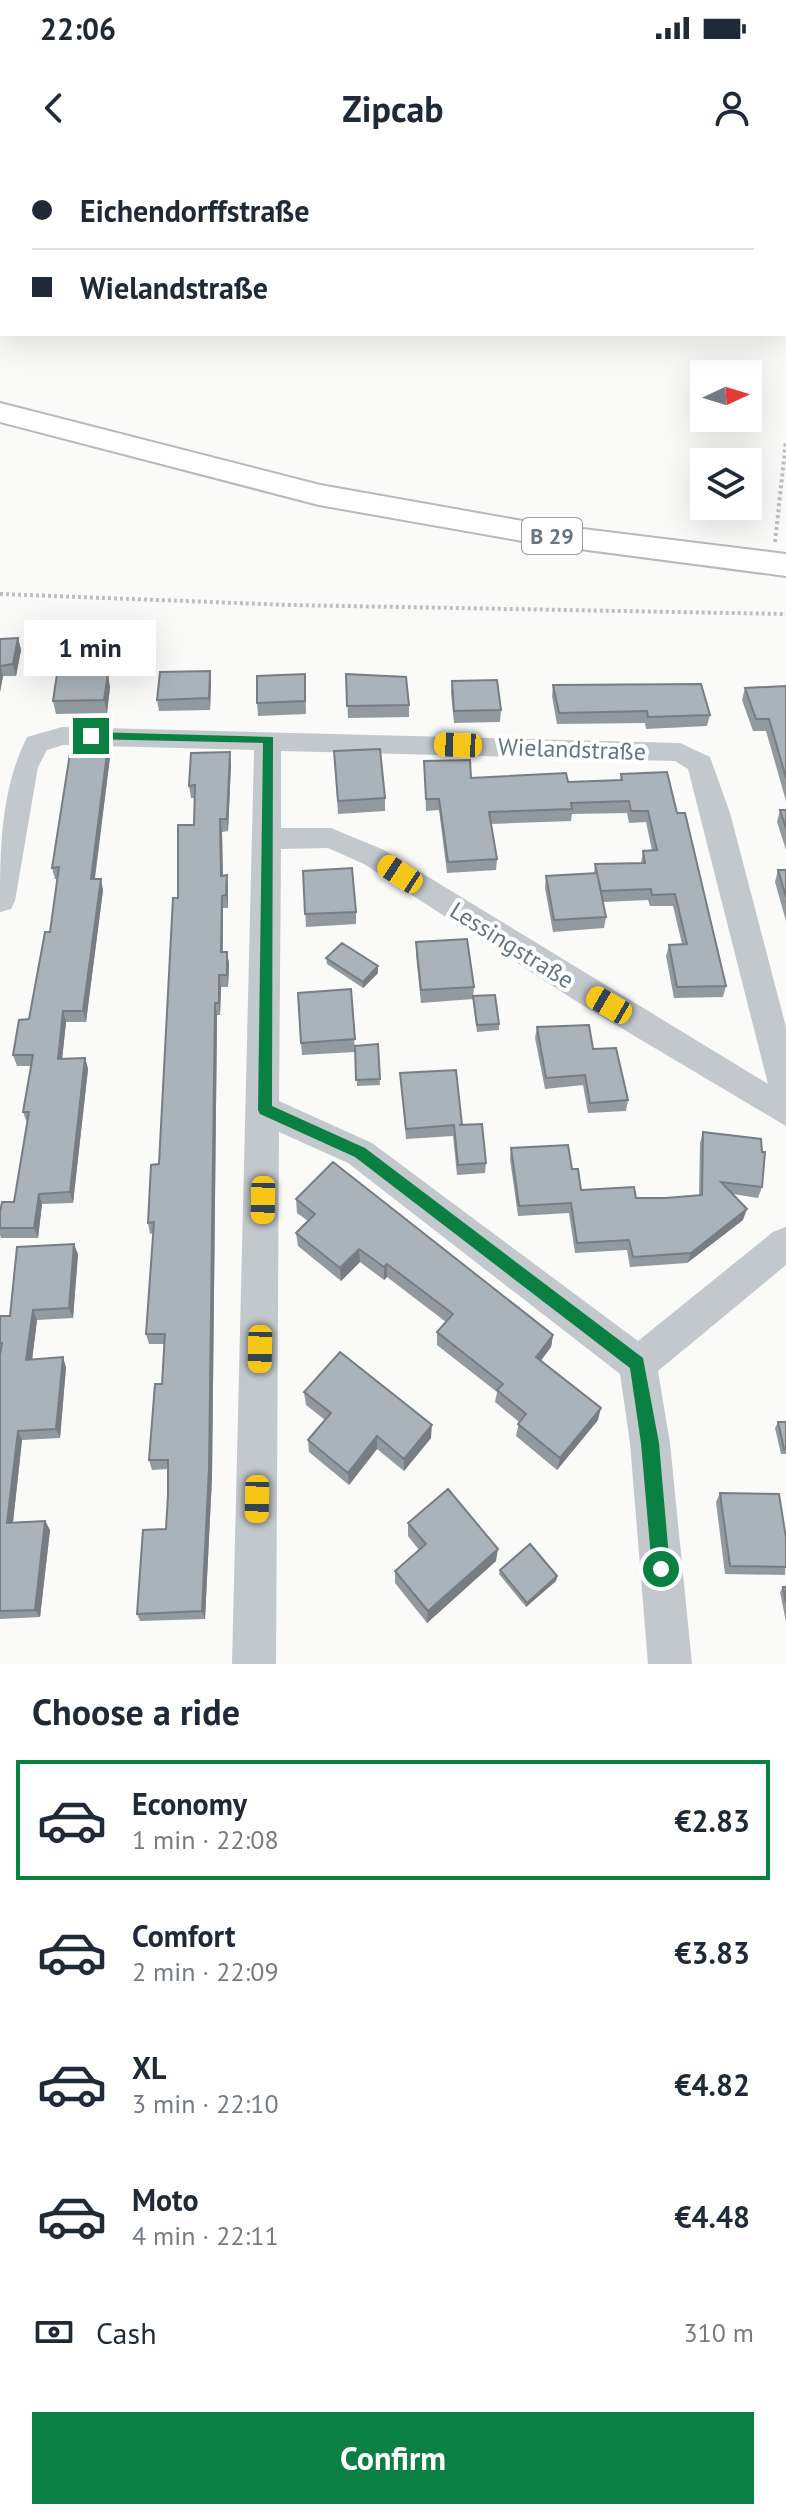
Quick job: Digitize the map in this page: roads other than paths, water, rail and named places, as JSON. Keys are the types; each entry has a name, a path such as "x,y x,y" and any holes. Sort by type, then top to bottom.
{"main road":[{"name":"B 29","path":"0,412 334,498 534,533 780,556"}],"street":[{"name":"Wielandstraße","path":"0,901 24,767 37,744 62,736 680,752 700,764 712,802 786,1091"},
{"path":"254,1664 265,1110 268,739"},
{"name":"Lessingstraße","path":"268,839 331,838 374,857 590,994 786,1112"},
{"path":"265,1110 360,1153 638,1364 650,1443 670,1664"},
{"path":"638,1364 786,1243"}]}
